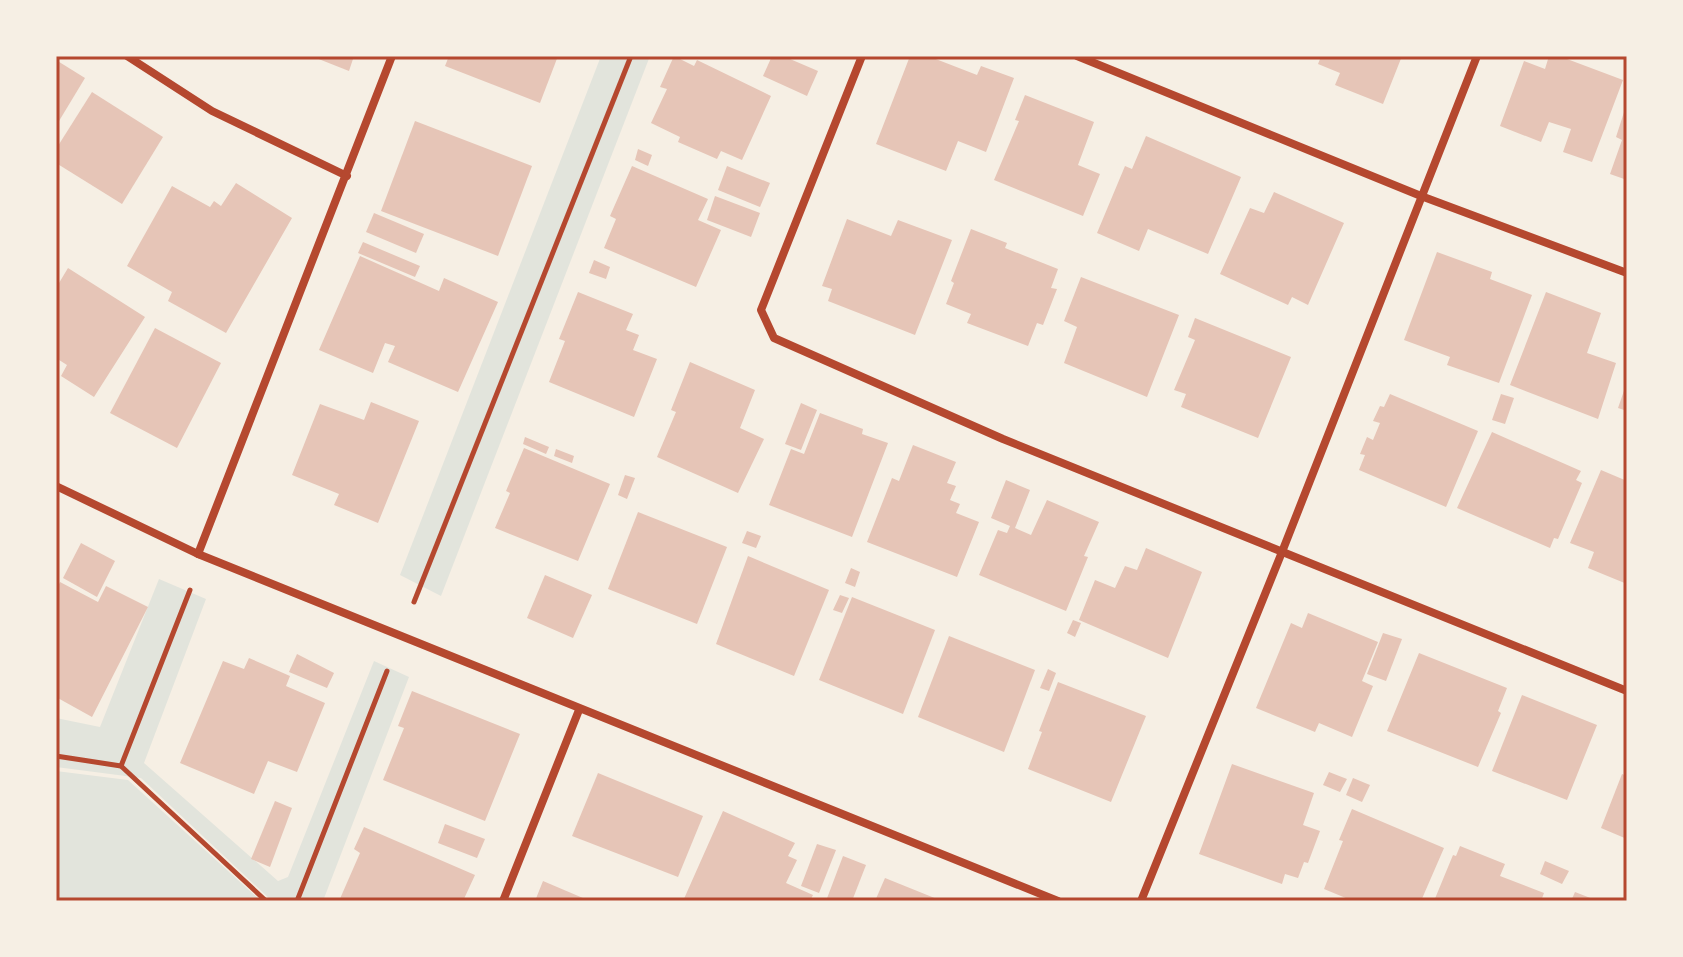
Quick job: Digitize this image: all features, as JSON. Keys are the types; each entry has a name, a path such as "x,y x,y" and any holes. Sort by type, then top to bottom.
{"street":[{"path":"127,56 212,111 347,176"},
{"path":"198,554 392,56"},
{"path":"862,56 761,310 774,338 1003,439 1627,691"},
{"path":"1077,56 1421,196 1627,273"},
{"path":"1141,901 1477,56"},
{"path":"56,486 198,554 1058,901"},
{"path":"503,901 579,710"}],"path":[{"path":"297,901 631,56"},
{"path":"121,766 198,571 198,554"},
{"path":"56,756 121,766 266,901"}],"shaded area":[{"path":"601,56 650,56 441,596 400,575"},
{"path":"159,579 206,599 144,763 278,881 288,877 374,661 409,677 323,901 272,901 141,778 56,767 56,718 100,727"},
{"path":"56,771 128,780 261,901 56,901"}],"building":[{"path":"311,56 354,56 349,71"},
{"path":"449,56 558,56 540,103 445,66"},
{"path":"674,56 694,66 697,60 771,96 742,160 721,151 717,159 678,142 680,137 651,123 667,89 660,87"},
{"path":"772,56 783,56 818,71 807,96 763,76"},
{"path":"910,56 928,56 977,75 981,66 1014,78 986,152 958,141 946,171 876,144"},
{"path":"1312,56 1402,56 1383,104 1335,85 1340,73 1318,64 1320,59"},
{"path":"1549,56 1559,56 1623,80 1592,162 1563,152 1571,129 1549,122 1541,142 1500,126 1524,61 1545,69"},
{"path":"56,60 85,78 56,126"},
{"path":"92,92 163,137 122,204 56,163 56,149"},
{"path":"1025,95 1094,122 1078,165 1100,174 1083,216 994,180 1019,121 1015,120"},
{"path":"1626,106 1627,180 1610,174 1622,140 1616,137"},
{"path":"415,121 532,166 498,256 381,211"},
{"path":"1146,136 1241,177 1208,254 1148,229 1139,251 1097,233 1125,166 1132,169"},
{"path":"638,149 652,155 648,166 635,160"},
{"path":"632,166 708,199 698,220 721,230 696,287 604,248 616,219 610,216"},
{"path":"727,166 770,183 760,207 718,190"},
{"path":"236,183 292,218 226,333 168,301 172,292 127,266 172,186 210,207 214,201 221,206"},
{"path":"1274,192 1344,223 1308,305 1292,297 1288,305 1220,274 1250,208 1264,213"},
{"path":"715,196 760,213 751,237 707,220"},
{"path":"374,213 424,234 416,253 366,232"},
{"path":"847,219 891,236 898,220 952,240 915,335 828,301 832,289 822,286"},
{"path":"971,229 1007,243 1005,248 1058,269 1051,288 1057,289 1043,325 1037,323 1028,346 967,323 971,314 946,304 954,283 951,281"},
{"path":"363,242 420,266 415,277 358,253"},
{"path":"1437,252 1492,272 1490,279 1532,295 1499,383 1447,365 1450,357 1404,340"},
{"path":"360,256 439,291 444,278 498,302 458,392 388,362 395,346 385,343 373,373 319,350"},
{"path":"594,260 610,267 606,279 589,273"},
{"path":"68,268 145,317 94,397 61,376 67,365 56,358 56,288"},
{"path":"1081,277 1179,315 1147,397 1064,363 1077,327 1064,321"},
{"path":"578,292 633,314 626,330 639,335 633,350 657,359 634,417 549,382 565,341 559,339"},
{"path":"1546,292 1601,313 1587,353 1616,363 1598,419 1510,385"},
{"path":"1195,318 1291,357 1258,438 1181,407 1186,394 1174,390 1195,340 1188,337"},
{"path":"155,328 221,363 177,448 110,413"},
{"path":"690,362 755,390 740,428 764,439 738,493 657,457 676,412 671,410"},
{"path":"1627,382 1627,411 1618,408"},
{"path":"1390,394 1478,431 1446,507 1359,470 1365,455 1360,454 1367,437 1373,440 1380,423 1373,421"},
{"path":"1501,394 1514,398 1505,424 1492,420"},
{"path":"371,402 419,421 378,523 334,505 339,494 292,475 320,404 364,420"},
{"path":"801,403 817,410 801,450 785,444"},
{"path":"820,413 863,429 862,434 888,443 852,537 769,505 791,449 804,454"},
{"path":"1492,432 1581,471 1576,480 1582,483 1558,539 1554,538 1550,548 1457,508"},
{"path":"525,437 549,447 546,454 523,444"},
{"path":"913,445 956,462 947,483 956,486 950,500 960,504 956,513 979,522 957,577 867,542 892,478 899,481"},
{"path":"524,448 610,484 578,561 495,528"},
{"path":"556,449 574,456 572,463 554,456"},
{"path":"1601,470 1627,481 1627,584 1588,568 1594,552 1570,543"},
{"path":"625,475 635,478 627,499 618,495"},
{"path":"1006,480 1030,490 1015,528 1031,535 1047,500 1099,522 1066,611 979,575 998,530 1007,533 1010,526 991,518"},
{"path":"638,512 727,547 697,624 608,589"},
{"path":"747,531 761,536 756,548 742,543"},
{"path":"81,543 115,561 97,597 63,578"},
{"path":"1146,548 1202,572 1168,658 1079,620 1095,580 1115,588 1125,566 1137,570"},
{"path":"748,556 829,590 794,676 716,644"},
{"path":"851,568 860,572 855,587 845,583"},
{"path":"545,575 592,595 573,638 527,618"},
{"path":"60,582 98,602 106,586 148,607 92,717 56,697 56,591"},
{"path":"840,595 849,598 842,613 833,610"},
{"path":"852,597 935,630 903,714 819,680"},
{"path":"1308,613 1378,642 1362,681 1373,686 1352,737 1319,723 1315,732 1256,708 1291,623 1302,628"},
{"path":"1073,620 1081,623 1075,637 1067,633"},
{"path":"1383,633 1402,639 1386,681 1367,674"},
{"path":"949,636 1035,670 1004,752 918,717"},
{"path":"1419,653 1507,688 1498,711 1501,713 1478,767 1387,731"},
{"path":"297,654 334,673 327,688 289,672"},
{"path":"249,658 290,676 286,686 325,703 297,772 268,761 254,794 180,763 223,661 244,669"},
{"path":"1048,669 1056,673 1049,691 1040,688"},
{"path":"1058,682 1146,716 1111,802 1028,769"},
{"path":"412,691 520,734 485,821 383,780 404,728 398,726"},
{"path":"1522,695 1597,725 1567,800 1492,771"},
{"path":"1232,764 1314,793 1303,825 1320,831 1308,863 1304,862 1298,878 1285,874 1282,884 1199,854"},
{"path":"1329,772 1347,779 1340,792 1323,785"},
{"path":"598,773 703,816 678,877 572,836"},
{"path":"1622,774 1627,776 1627,839 1601,828"},
{"path":"1353,778 1370,785 1362,802 1346,795"},
{"path":"275,801 292,808 270,867 251,859"},
{"path":"1352,809 1444,848 1421,901 1353,901 1324,889"},
{"path":"723,811 795,843 788,856 797,860 786,883 813,895 810,901 683,901"},
{"path":"445,824 485,839 477,858 438,843"},
{"path":"364,827 475,875 463,901 339,901 360,853 354,849"},
{"path":"817,844 836,850 819,893 801,886"},
{"path":"1460,846 1505,864 1500,876 1544,893 1541,901 1434,901 1453,855 1456,856"},
{"path":"843,856 866,865 852,901 826,901"},
{"path":"1545,861 1569,871 1562,884 1540,874"},
{"path":"885,878 942,901 875,901"},
{"path":"543,881 590,901 535,901"},
{"path":"1575,892 1598,901 1571,901"}]}
